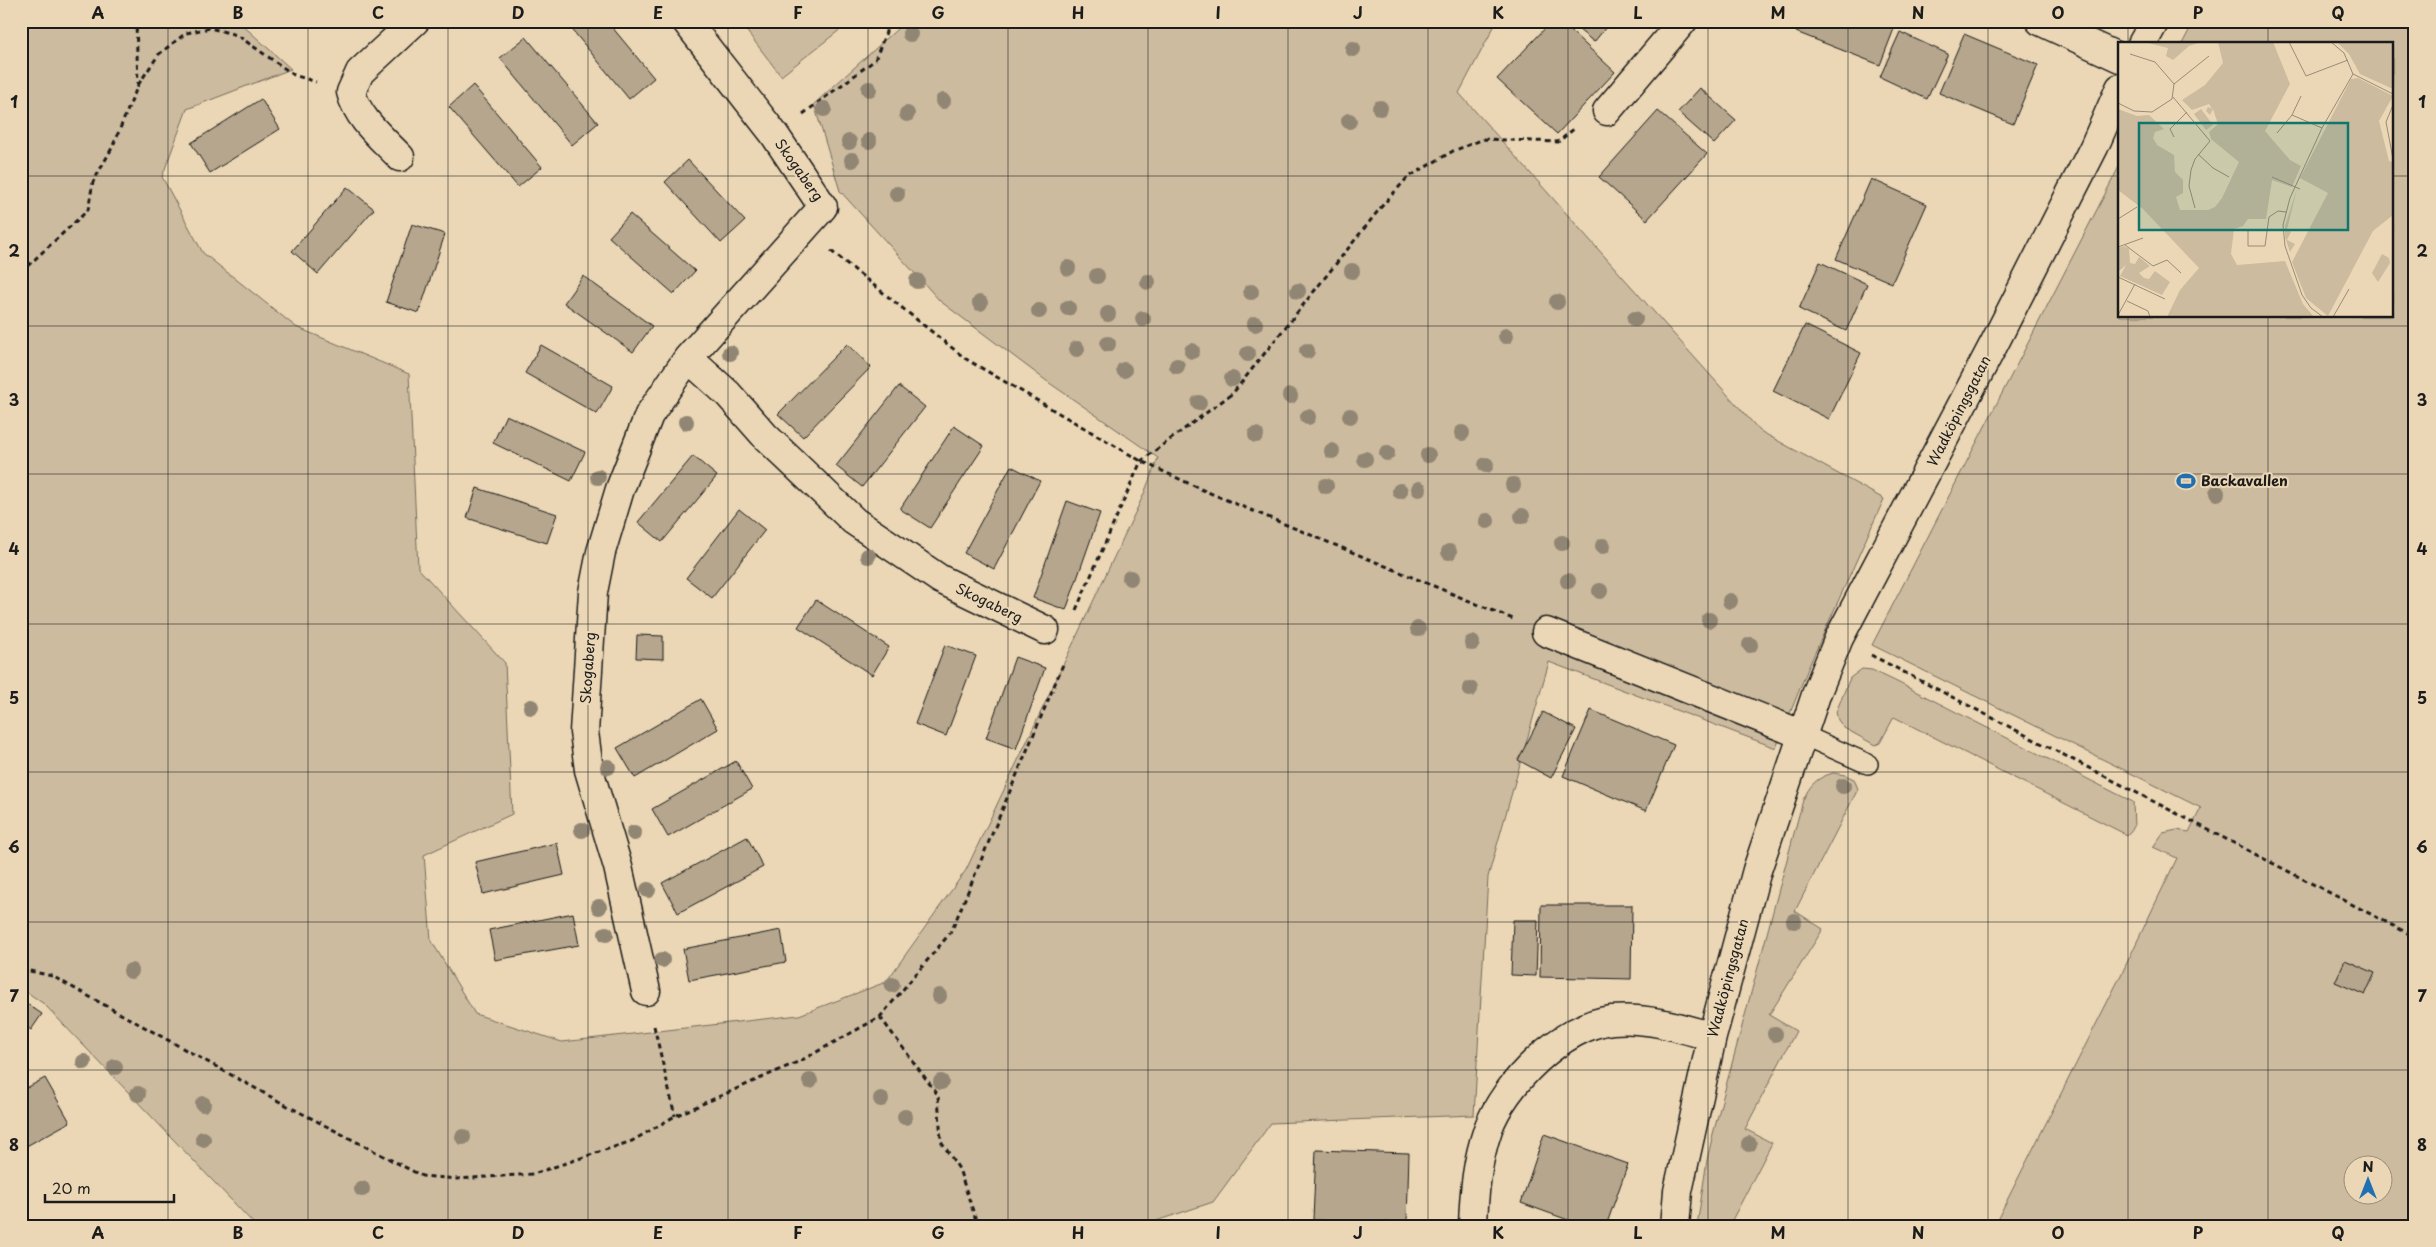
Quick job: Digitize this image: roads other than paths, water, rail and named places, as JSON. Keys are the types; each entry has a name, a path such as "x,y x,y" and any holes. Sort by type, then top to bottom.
{"street":[{"path":"400,157 362,116 354,104 350,92 360,72 415,21"},
{"name":"Skogaberg","path":"646,991 618,867 589,770 584,732 593,592 600,552 620,489 649,415 688,358 823,206 774,134 686,21"},
{"path":"1607,111 1684,21"},
{"path":"2040,21 2118,57"},
{"path":"2143,42 2155,21"},
{"name":"Wadköpingsgatan","path":"1675,1226 1678,1191 1712,1037 1757,870 1803,735 1839,638 1990,351 2094,146 2118,92"},
{"name":"Skogaberg","path":"688,358 728,394 766,437 854,521 940,579 1045,630"},
{"path":"1546,632 1803,735"},
{"path":"1473,1226 1476,1168 1489,1127 1506,1096 1558,1042 1610,1020 1642,1020 1667,1023 1712,1037"}],"lane":[{"path":"1803,735 1868,764"}],"place":[{"name":"Backavallen","path":"2186,481"}]}
